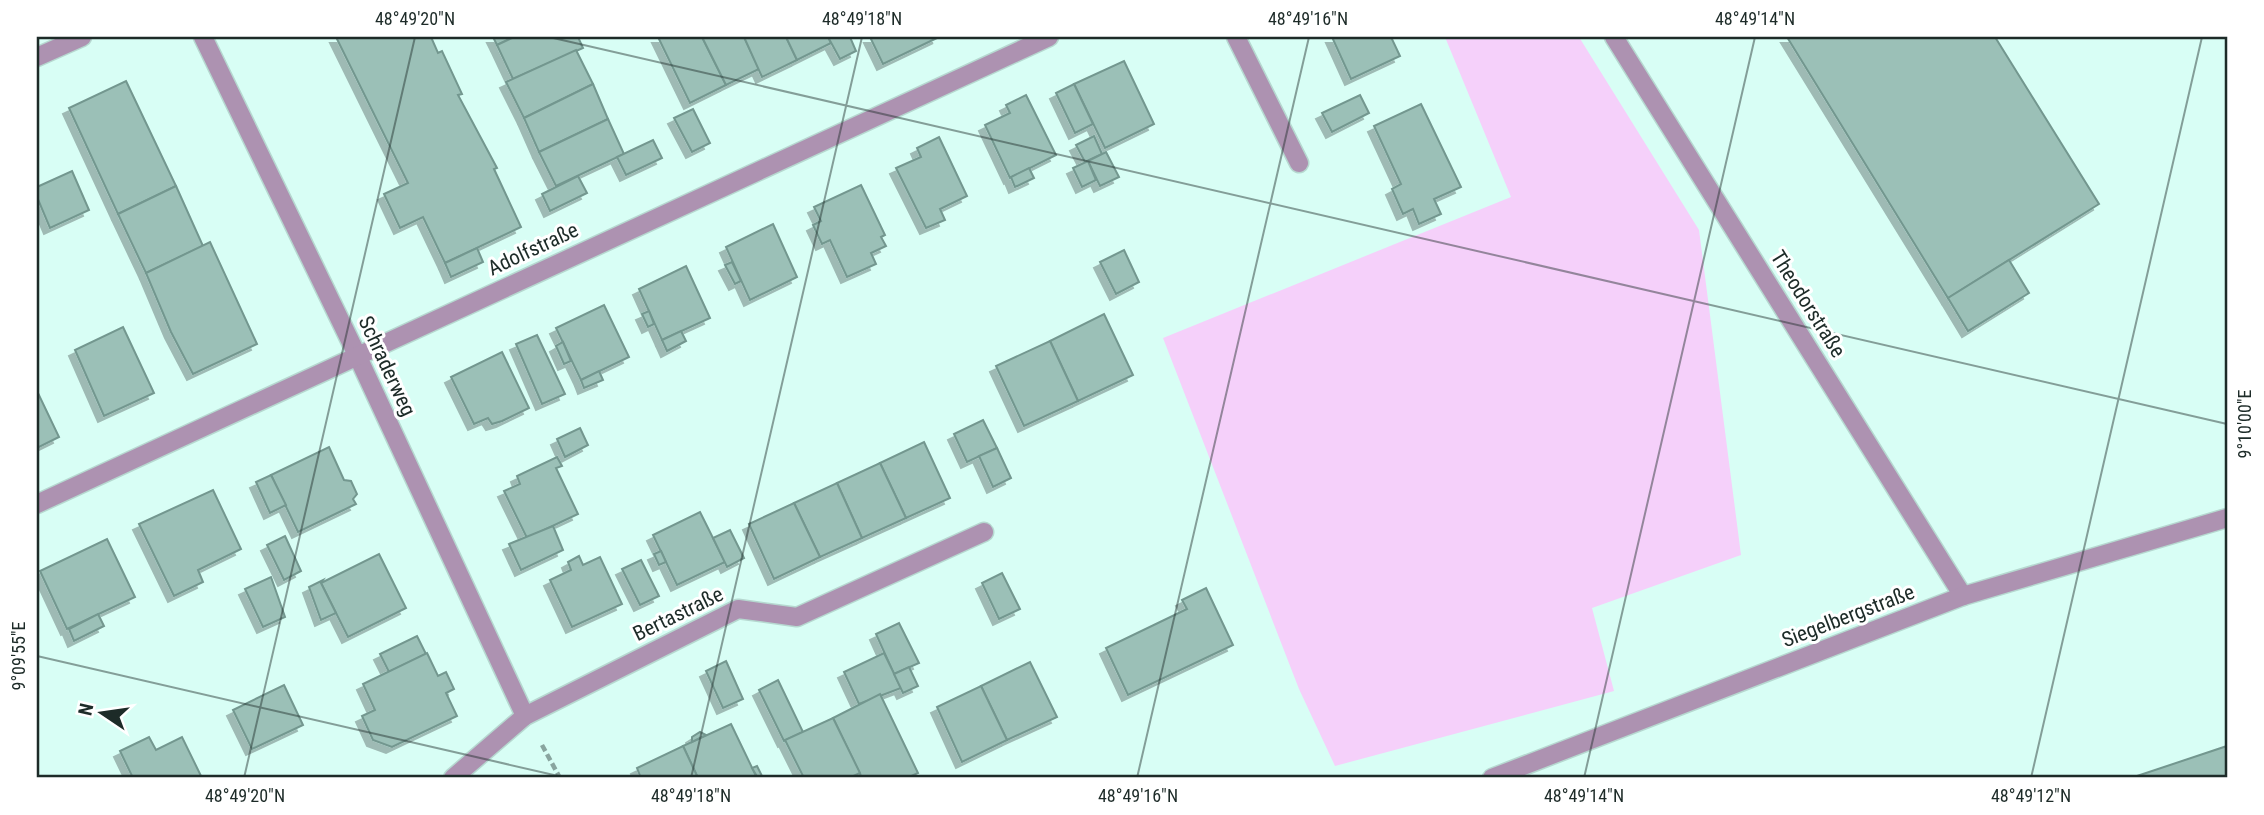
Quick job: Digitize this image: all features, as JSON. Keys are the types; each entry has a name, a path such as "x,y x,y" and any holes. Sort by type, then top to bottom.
{"street":[{"path":"37,57 82,37"},
{"name":"Schraderweg","path":"203,37 357,355 525,716"},
{"name":"Adolfstraße","path":"37,504 1049,37"},
{"path":"1236,37 1299,163"},
{"name":"Theodorstraße","path":"1614,37 1963,596"},
{"name":"Siegelbergstraße","path":"1492,778 1963,596 2227,518"},
{"name":"Bertastraße","path":"453,778 525,716 738,609 797,617 984,533"}],"shaded area":[{"path":"1445,37 1579,37 1699,230 1741,555 1592,608 1614,691 1335,766 1299,689 1163,338 1511,197"}],"building":[{"path":"336,37 431,37 438,53 442,51 462,94 458,95 497,168 494,169 521,227 445,263 423,217 400,228 384,194 408,183"},
{"path":"493,37 514,37 497,45"},
{"path":"514,37 578,37 583,48 513,79 497,45"},
{"path":"658,37 702,37 726,85 690,103"},
{"path":"702,37 744,37 759,69 726,85"},
{"path":"744,37 786,37 797,60 762,77"},
{"path":"786,37 828,37 831,43 797,60"},
{"path":"828,37 850,37 856,51 840,59"},
{"path":"870,37 939,37 883,64"},
{"path":"1332,37 1391,37 1400,56 1351,79"},
{"path":"1787,37 1995,37 2099,204 1948,298"},
{"path":"576,50 593,84 524,118 506,82"},
{"path":"1124,61 1154,124 1105,148 1074,84"},
{"path":"126,81 176,186 118,214 69,108"},
{"path":"593,84 608,119 539,152 524,118"},
{"path":"1074,84 1093,124 1075,133 1056,93"},
{"path":"1026,95 1056,155 1010,178 985,125 1010,113 1006,105"},
{"path":"1360,95 1369,113 1332,132 1322,113"},
{"path":"1421,104 1461,187 1434,199 1441,214 1419,224 1413,209 1403,214 1392,189 1401,184 1374,126"},
{"path":"693,109 710,143 692,152 674,118"},
{"path":"608,119 624,154 556,186 539,152"},
{"path":"1094,136 1102,154 1085,162 1076,145"},
{"path":"939,137 967,196 940,209 945,220 926,228 896,168 921,157 917,148"},
{"path":"653,140 662,158 626,175 617,157"},
{"path":"1106,152 1119,177 1100,186 1088,161"},
{"path":"1088,161 1096,180 1082,187 1073,168"},
{"path":"1029,168 1034,178 1015,187 1011,177"},
{"path":"72,171 89,210 50,228 37,197 37,187"},
{"path":"578,176 587,193 550,211 542,194"},
{"path":"861,185 885,235 881,237 886,246 871,253 876,264 847,277 830,240 822,244 813,225 821,221 814,207"},
{"path":"176,186 203,246 146,273 118,214"},
{"path":"773,224 797,277 750,300 726,247"},
{"path":"210,242 257,344 193,374 171,332 146,273"},
{"path":"477,248 483,262 451,277 445,263"},
{"path":"1124,250 1139,282 1116,294 1100,262"},
{"path":"2009,260 2029,293 1968,331 1948,298"},
{"path":"732,262 741,281 735,284 725,265"},
{"path":"686,266 710,318 662,340 639,289"},
{"path":"604,305 629,357 581,380 556,328"},
{"path":"649,311 654,324 648,327 642,314"},
{"path":"1104,314 1133,375 1078,401 1050,341"},
{"path":"123,327 154,393 104,416 75,350"},
{"path":"681,331 686,341 667,351 662,340"},
{"path":"537,335 565,394 542,404 516,344"},
{"path":"1050,341 1078,401 1024,426 996,366"},
{"path":"563,342 571,361 564,364 556,346"},
{"path":"502,352 529,408 492,424 488,418 474,424 451,377"},
{"path":"599,371 603,380 584,388 581,380"},
{"path":"37,391 59,437 37,448"},
{"path":"983,420 997,448 967,462 954,434"},
{"path":"580,428 588,445 565,457 557,439"},
{"path":"924,442 950,498 906,518 880,463"},
{"path":"329,447 344,480 351,481 357,494 353,499 356,504 298,532 271,475"},
{"path":"997,448 1011,478 993,487 979,456"},
{"path":"557,457 562,466 556,468 578,514 527,538 504,491 520,484 517,476"},
{"path":"880,463 906,518 862,538 837,483"},
{"path":"271,475 286,505 270,513 256,482"},
{"path":"837,483 862,538 820,557 794,503"},
{"path":"213,490 241,549 198,570 203,582 174,596 139,524"},
{"path":"794,503 820,557 774,579 749,524"},
{"path":"700,512 725,562 677,585 653,535"},
{"path":"553,526 563,550 521,570 509,544"},
{"path":"730,530 744,558 727,567 713,538"},
{"path":"285,536 301,571 284,580 267,545"},
{"path":"107,539 135,597 67,629 40,571"},
{"path":"661,551 666,562 659,565 654,554"},
{"path":"379,554 406,608 348,637 321,583"},
{"path":"579,556 583,565 600,557 622,604 572,627 550,580 571,570 568,562"},
{"path":"641,560 659,596 640,605 622,569"},
{"path":"1002,573 1020,609 999,619 982,583"},
{"path":"271,577 285,617 263,627 245,589"},
{"path":"323,580 321,583 336,613 321,620 309,587"},
{"path":"1206,588 1233,645 1128,695 1106,648 1187,609 1182,600"},
{"path":"98,614 104,626 74,641 69,629"},
{"path":"899,623 919,663 894,674 876,634"},
{"path":"417,636 426,654 389,672 380,654"},
{"path":"427,653 438,676 446,672 454,689 446,693 457,716 392,747 373,740 362,716 375,710 363,684"},
{"path":"884,653 901,688 859,704 844,672"},
{"path":"726,661 743,699 723,708 706,671"},
{"path":"1030,662 1057,717 1007,740 981,686"},
{"path":"909,667 918,686 903,693 894,674"},
{"path":"778,680 803,732 784,741 759,690"},
{"path":"284,685 303,725 252,749 233,710"},
{"path":"981,686 1007,740 962,762 937,707"},
{"path":"880,694 918,773 907,778 862,778 833,718"},
{"path":"833,718 860,773 849,778 804,778 785,740"},
{"path":"731,724 757,778 698,778 683,746"},
{"path":"700,732 706,735 692,742 692,737"},
{"path":"149,737 156,750 182,737 202,778 133,778 120,751"},
{"path":"683,746 698,778 641,778 637,768"},
{"path":"2227,746 2227,778 2131,778"},
{"path":"757,766 762,776 758,778 752,768"}]}
